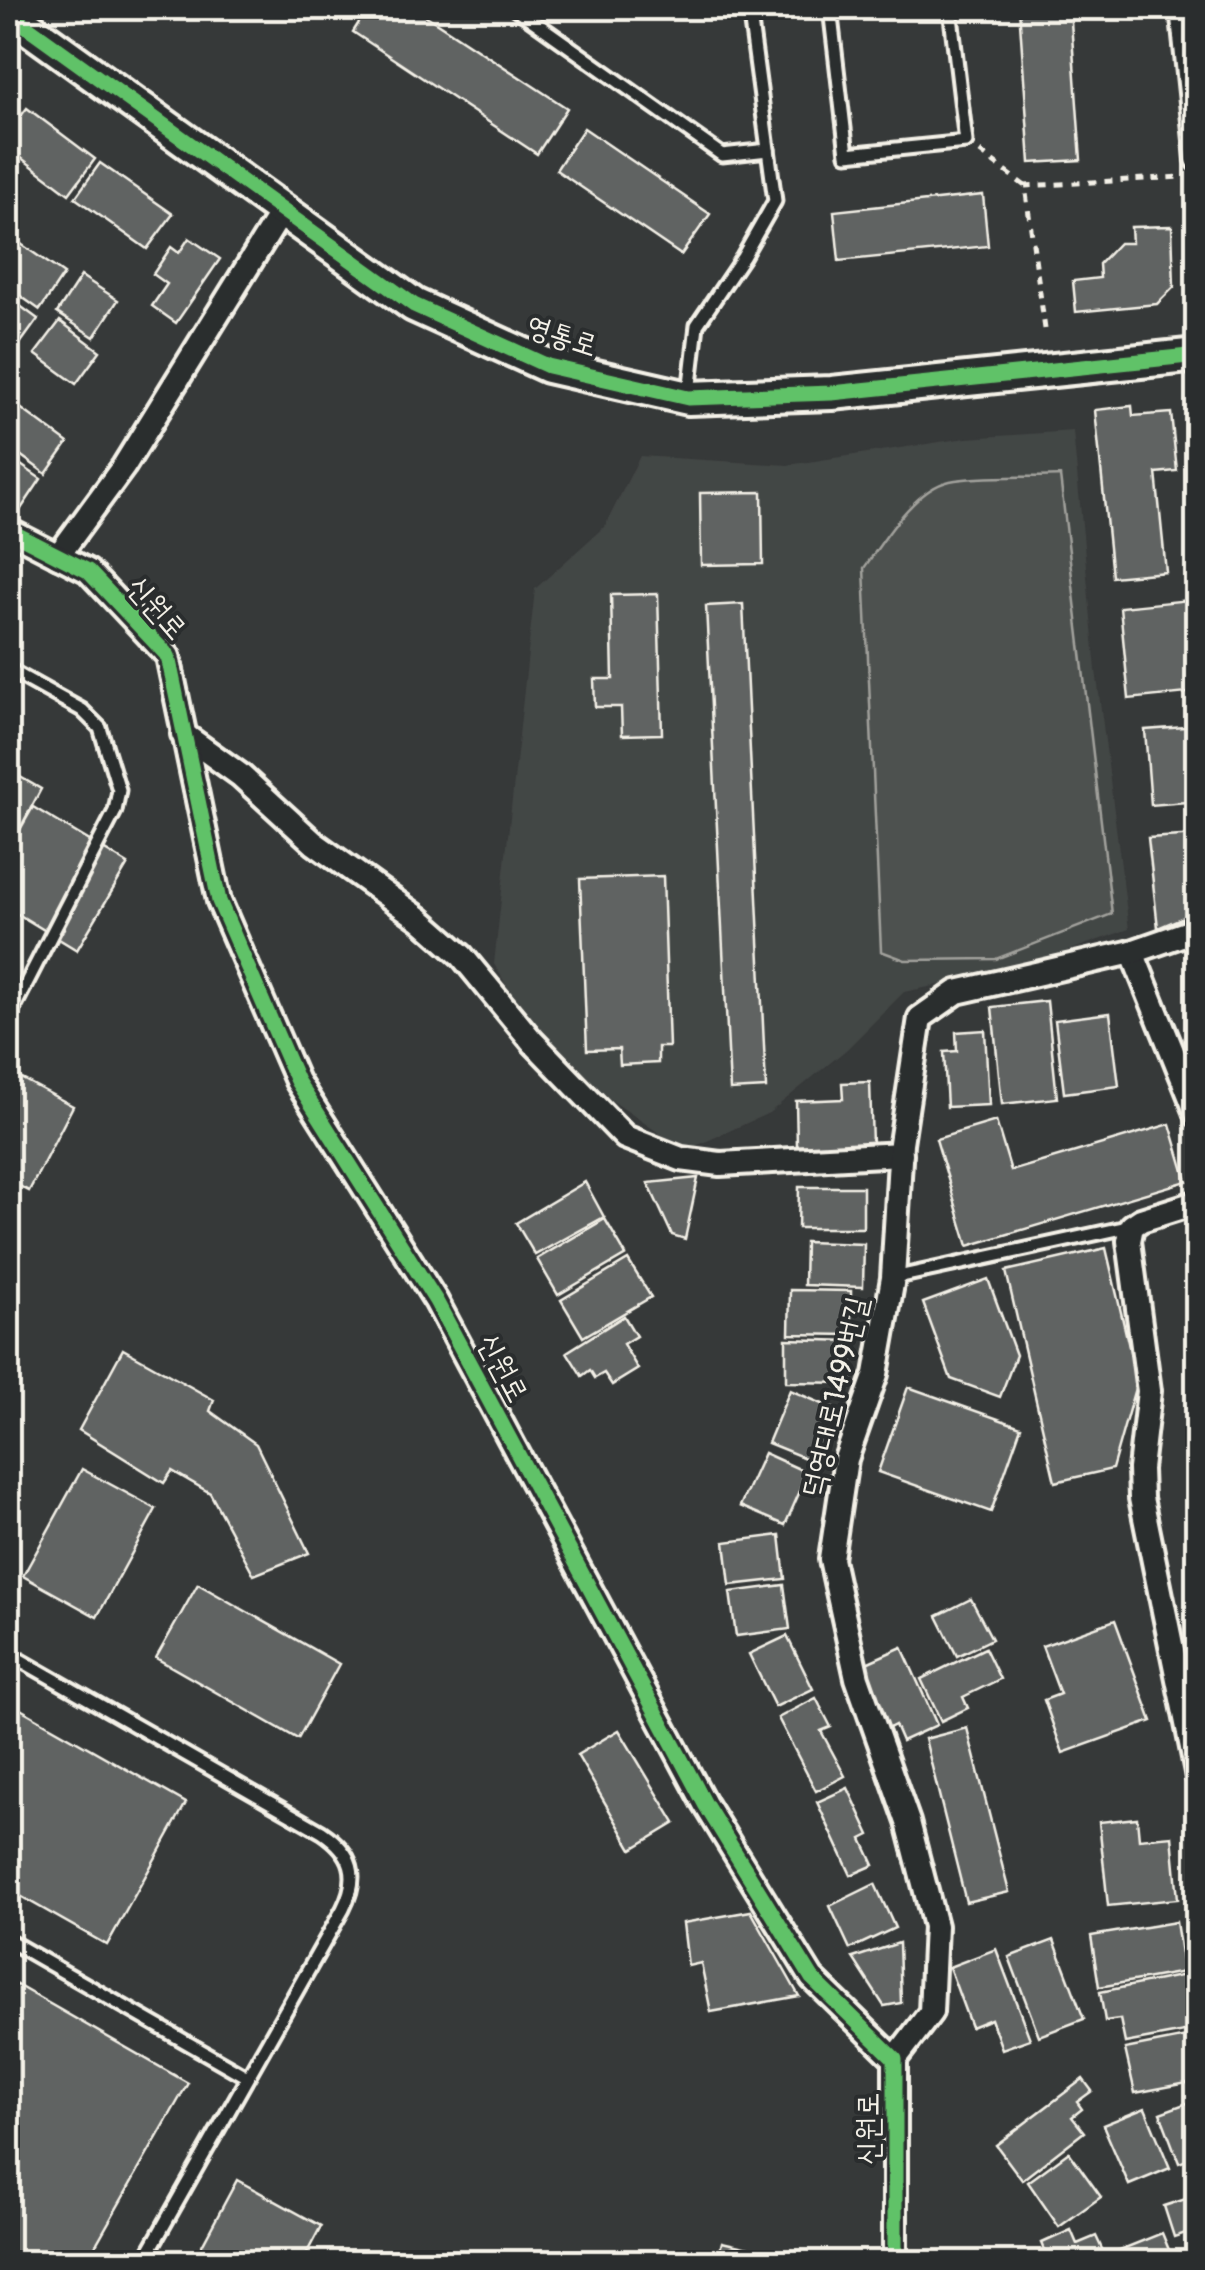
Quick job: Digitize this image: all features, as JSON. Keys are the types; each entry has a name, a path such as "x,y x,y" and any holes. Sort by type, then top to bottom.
{"street":[{"path":"1182,8 1198,159"},
{"name":"영통로","path":"8,13 414,305 548,366 688,398 832,392 1198,355"},
{"path":"58,556 124,466 282,211"},
{"name":"신원로","path":"8,530 88,571 168,656 218,902 297,1081 436,1301 714,1820 812,1978 895,2059 896,2262"},
{"path":"183,734 240,775 314,842 420,919 462,956 532,1041 625,1137 681,1159 720,1164 901,1154"},
{"name":"덕영대로1499번길","path":"895,2059 932,2012 935,1926 908,1822 857,1678 831,1559 846,1459 876,1374 894,1278 901,1154 920,1018 957,992 1132,952 1198,929"},
{"path":"1132,952 1198,1116"},
{"path":"1198,1202 1141,1220 1132,1226 1129,1241 1149,1391 1140,1469 1141,1498 1198,1777"}],"lane":[{"path":"514,8 722,154 768,150"},
{"path":"688,398 696,325 743,257 775,201 749,11 826,8 847,154 966,142 950,8"},
{"path":"8,668 92,718 106,742 119,790 115,811 8,1019"},
{"path":"894,1278 1132,1226"},
{"path":"8,1653 322,1832 345,1850 351,1861 353,1884 349,1896 143,2262"},
{"path":"8,1940 248,2077"}],"path":[{"path":"966,142 1025,186 1198,176"},
{"path":"1025,186 1045,329"}],"shaded area":[{"path":"1073,431 1096,670 1129,929 1018,969 904,992 847,1049 769,1113 685,1151 598,1091 526,1019 494,964 535,589 605,526 640,456 788,465 966,438"},
{"path":"1060,476 1112,914 996,959 905,960 881,951 864,568 901,517 937,486 975,478"}],"building":[{"path":"368,8 414,8 567,108 537,154 353,32"},
{"path":"1019,8 1070,8 1081,160 1030,163"},
{"path":"27,108 95,159 69,194 8,148 8,133"},
{"path":"584,128 710,214 681,255 556,170"},
{"path":"100,163 173,214 147,249 75,198"},
{"path":"983,195 988,246 839,261 834,211"},
{"path":"1172,226 1174,287 1157,304 1076,312 1073,281 1100,278 1099,264 1119,243 1132,243 1131,227"},
{"path":"11,237 64,274 40,310 8,287"},
{"path":"189,238 220,259 176,323 152,306 167,284 153,274 171,247 179,253"},
{"path":"81,276 118,300 94,337 57,313"},
{"path":"8,297 38,319 17,348 8,342"},
{"path":"60,321 100,351 76,384 35,354"},
{"path":"1132,406 1133,416 1171,413 1177,471 1156,473 1166,572 1112,577 1095,410"},
{"path":"19,407 68,443 46,474 8,446 8,424"},
{"path":"8,456 41,479 19,512 8,504"},
{"path":"762,492 763,564 701,565 700,493"},
{"path":"658,594 662,734 622,735 621,707 595,707 594,679 613,679 611,595"},
{"path":"1189,600 1198,692 1129,699 1120,607"},
{"path":"743,604 766,1088 730,1090 706,606"},
{"path":"1198,726 1198,801 1151,805 1145,730"},
{"path":"8,770 41,789 8,851"},
{"path":"33,807 128,864 77,950 8,908 8,851"},
{"path":"1198,835 1198,911 1158,928 1148,838"},
{"path":"663,876 669,1047 658,1047 658,1063 620,1065 619,1049 587,1050 580,879"},
{"path":"1047,1001 1057,1098 1002,1104 992,1007"},
{"path":"1110,1013 1119,1086 1064,1093 1055,1020"},
{"path":"985,1030 989,1105 947,1107 944,1052 957,1051 956,1032"},
{"path":"11,1073 73,1106 29,1191 8,1180"},
{"path":"870,1082 872,1144 797,1146 796,1101 843,1099 842,1083"},
{"path":"996,1121 1011,1171 1170,1124 1187,1181 968,1246 936,1139"},
{"path":"698,1178 685,1239 672,1235 648,1183"},
{"path":"585,1182 604,1217 535,1255 516,1223"},
{"path":"799,1187 863,1187 863,1228 798,1228"},
{"path":"605,1219 626,1255 558,1295 537,1259"},
{"path":"805,1242 864,1244 863,1287 804,1285"},
{"path":"1106,1248 1137,1381 1112,1469 1055,1482 1006,1271"},
{"path":"628,1260 651,1297 583,1337 561,1300"},
{"path":"988,1279 1016,1355 1000,1397 951,1379 923,1303"},
{"path":"790,1290 851,1291 851,1335 789,1334"},
{"path":"624,1316 636,1336 623,1344 638,1369 612,1385 604,1373 595,1378 590,1370 582,1376 567,1352"},
{"path":"786,1339 852,1341 852,1383 786,1382"},
{"path":"123,1349 214,1400 210,1411 256,1444 309,1553 254,1575 210,1493 172,1471 164,1483 79,1430"},
{"path":"908,1387 1021,1427 991,1512 878,1472"},
{"path":"790,1390 839,1411 817,1463 768,1443"},
{"path":"764,1453 808,1473 785,1525 740,1506"},
{"path":"82,1469 156,1509 97,1617 23,1576"},
{"path":"780,1535 785,1579 730,1585 725,1542"},
{"path":"198,1584 339,1664 298,1739 156,1658"},
{"path":"784,1585 790,1629 736,1636 730,1592"},
{"path":"971,1599 992,1639 957,1656 937,1616"},
{"path":"1115,1620 1152,1721 1063,1753 1044,1700 1060,1694 1042,1646"},
{"path":"787,1636 813,1689 775,1707 749,1654"},
{"path":"902,1647 937,1725 902,1741 895,1725 889,1728 862,1665"},
{"path":"985,1648 1000,1679 963,1697 968,1708 941,1721 921,1679"},
{"path":"816,1698 831,1727 821,1731 845,1776 816,1791 778,1718"},
{"path":"8,1702 186,1803 107,1945 8,1889"},
{"path":"967,1728 1009,1892 966,1902 925,1739"},
{"path":"619,1730 675,1823 632,1849 577,1755"},
{"path":"848,1788 870,1835 862,1839 874,1865 851,1875 817,1802"},
{"path":"1137,1818 1139,1839 1172,1836 1178,1899 1108,1906 1099,1822"},
{"path":"875,1884 895,1928 850,1949 830,1906"},
{"path":"751,1911 799,1996 711,2012 701,1963 688,1966 683,1923"},
{"path":"1176,1922 1184,1972 1099,1987 1091,1936"},
{"path":"1054,1940 1084,2019 1039,2036 1009,1957"},
{"path":"899,1943 901,2003 884,2006 853,1958"},
{"path":"996,1949 1030,2039 1002,2049 991,2019 971,2027 949,1967"},
{"path":"1185,1975 1195,2030 1125,2043 1120,2019 1105,2021 1100,1992"},
{"path":"8,1980 188,2083 86,2262 8,2262"},
{"path":"1197,2035 1198,2081 1135,2093 1125,2049"},
{"path":"1083,2079 1092,2091 1077,2102 1082,2109 1072,2117 1084,2132 1022,2180 996,2145"},
{"path":"1198,2099 1198,2156 1179,2163 1160,2113"},
{"path":"1145,2108 1170,2168 1129,2185 1103,2125"},
{"path":"1069,2152 1101,2197 1059,2227 1028,2182"},
{"path":"237,2180 321,2226 302,2262 193,2262"},
{"path":"1198,2195 1198,2229 1174,2237 1164,2206"},
{"path":"1071,2230 1077,2244 1096,2236 1108,2262 1050,2262 1042,2243"},
{"path":"1162,2233 1174,2262 1119,2262 1115,2252"},
{"path":"722,2242 810,2262 717,2262"}],"cycle path":[{"path":"8,13 414,305 548,366 688,398 832,393 1198,355"},
{"path":"8,530 88,571 168,656 219,901 297,1081 436,1301 705,1804 812,1978 895,2059 895,2262"}]}
